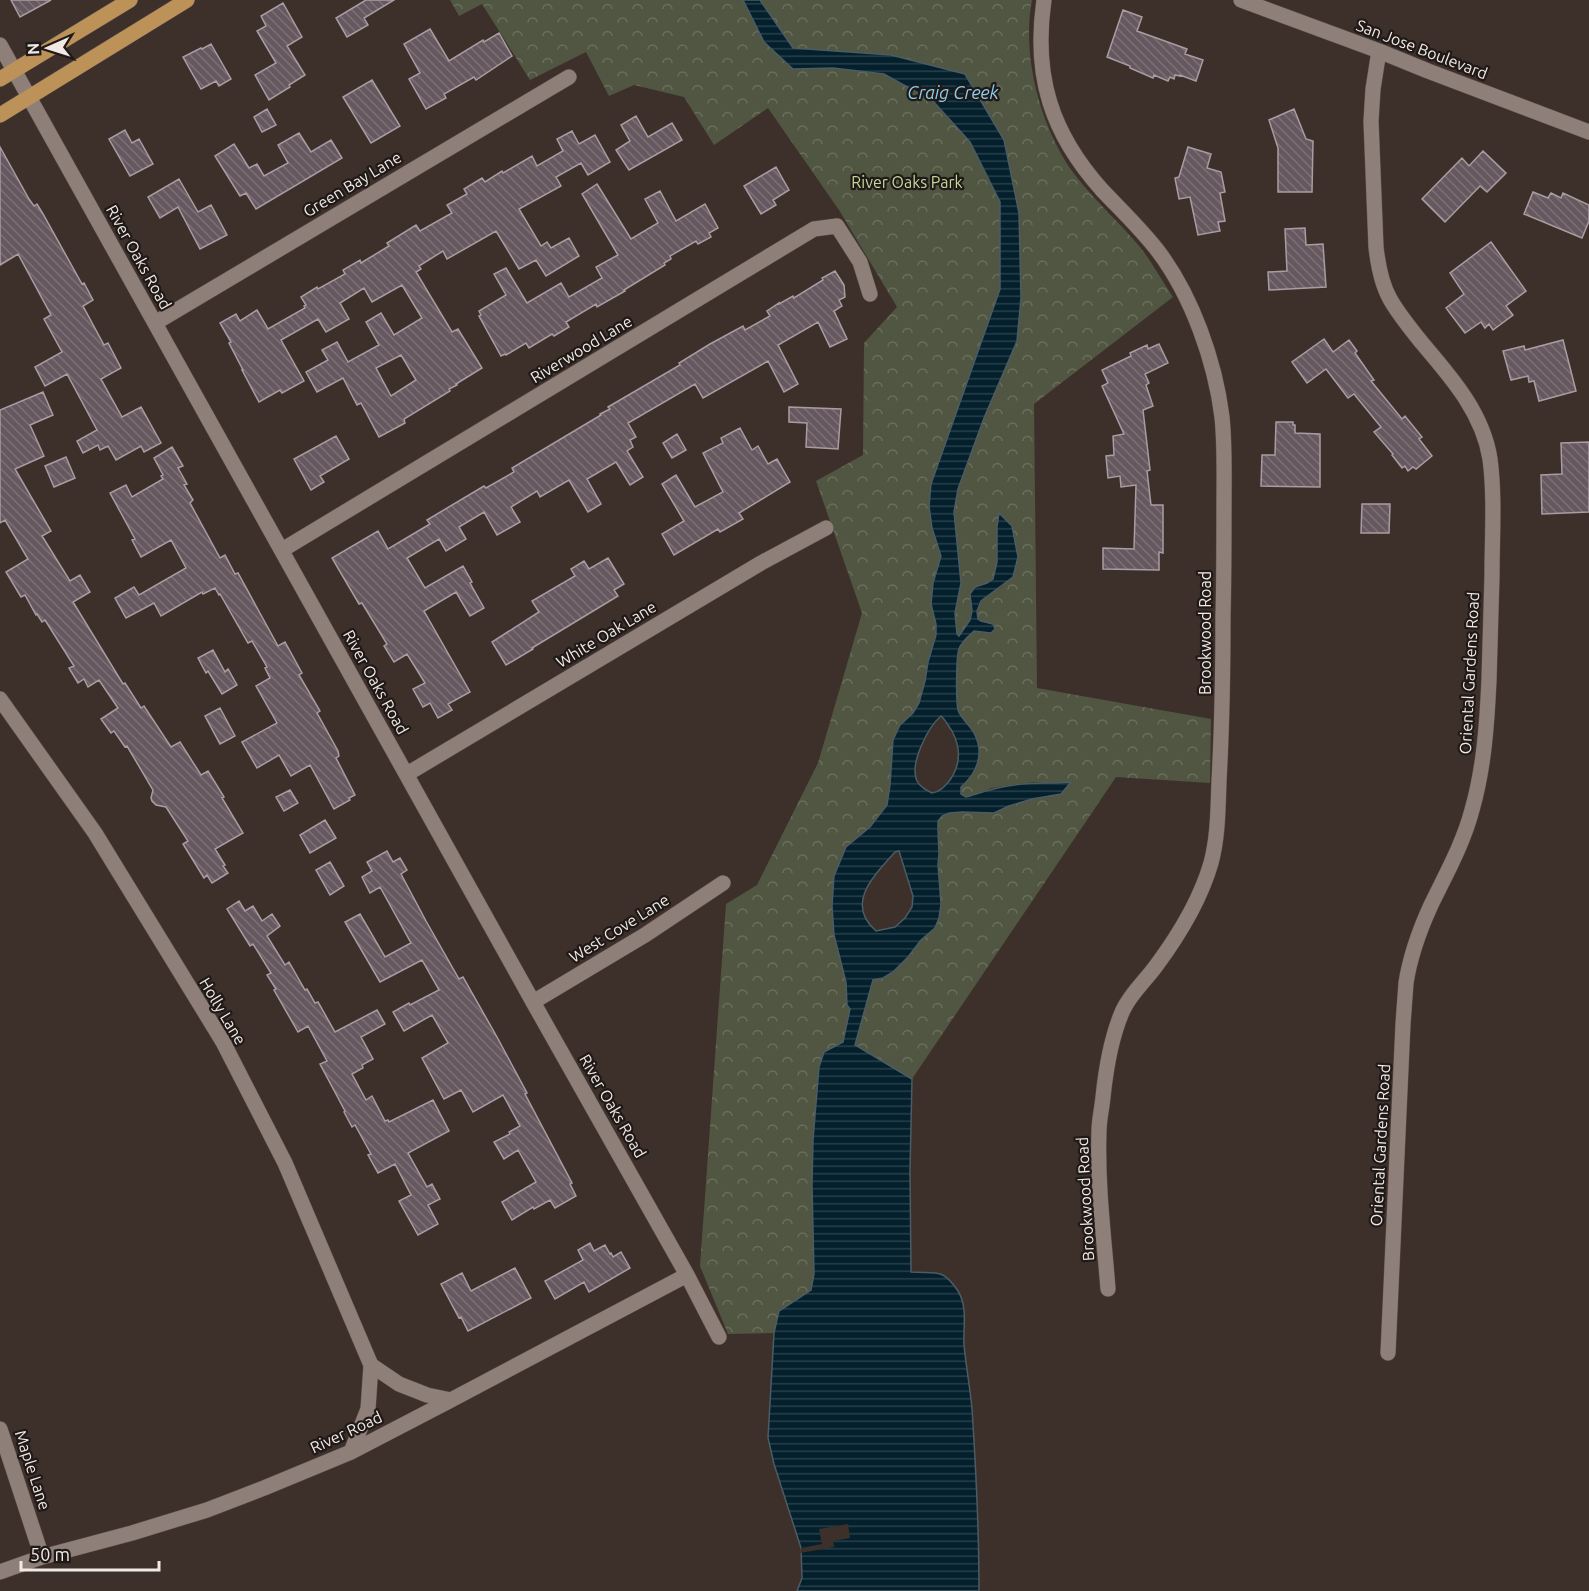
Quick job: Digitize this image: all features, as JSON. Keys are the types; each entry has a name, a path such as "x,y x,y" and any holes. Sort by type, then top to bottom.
{"main road":[{"path":"0,79 130,0"},
{"path":"0,115 187,0"}],"street":[{"name":"Brookwood Road","path":"1044,0 1041,26 1042,74 1063,137 1084,169 1140,229 1169,267 1197,323 1212,370 1222,417 1224,471 1223,714 1216,842 1205,881 1191,913 1154,969 1124,1008 1114,1035 1104,1079 1099,1127 1099,1163 1108,1289"},
{"name":"San Jose Boulevard","path":"1241,0 1589,132"},
{"name":"River Oaks Road","path":"0,45 687,1275 718,1337"},
{"name":"Oriental Gardens Road","path":"1379,51 1371,121 1376,247 1384,288 1401,318 1449,375 1472,408 1484,434 1492,475 1489,683 1482,769 1472,811 1458,851 1430,907 1414,951 1407,982 1403,1024 1388,1353"},
{"name":"Green Bay Lane","path":"155,323 569,77"},
{"name":"Riverwood Lane","path":"282,550 814,229 837,226 860,262 870,294"},
{"name":"White Oak Lane","path":"406,774 760,563 826,528"},
{"name":"Holly Lane","path":"0,699 94,833 223,1042 285,1163 371,1365 368,1409 351,1452"},
{"name":"West Cove Lane","path":"533,1002 645,935 723,883"},
{"name":"River Road","path":"0,1572 42,1557 207,1510 351,1452 687,1275"},
{"path":"371,1365 399,1384 427,1395 451,1400"},
{"name":"Maple Lane","path":"0,1429 42,1557"}],"green space":[{"name":"River Oaks Park","path":"450,0 743,0 764,42 793,69 833,68 885,74 933,101 970,142 1000,202 1000,289 931,484 932,528 941,556 933,583 931,604 936,635 919,703 913,713 900,725 893,740 887,805 870,827 846,847 832,906 834,935 846,982 847,1005 850,1009 843,1042 824,1052 819,1067 813,1140 814,1274 811,1290 779,1311 774,1333 728,1334 700,1266 726,904 757,885 818,763 862,613 816,481 863,455 864,343 897,307 839,210 768,108 714,145 684,97 634,85 609,96 586,52 530,80 482,4 459,16"},
{"name":"River Oaks Park","path":"760,0 1032,0 1029,45 1032,68 1037,92 1052,137 1075,175 1140,247 1173,297 1034,404 1037,688 1211,719 1210,783 1116,777 912,1079 855,1045 873,980 883,978 908,957 921,940 935,928 939,854 938,821 949,813 994,813 1070,783 1034,782 991,788 965,797 961,794 961,787 978,762 979,748 974,733 958,710 957,660 959,648 974,631 981,632 993,624 978,619 979,607 988,595 1003,586 1014,539 1012,526 999,514 997,562 993,579 975,587 970,620 959,636 955,613 961,583 954,512 958,489 984,418 1017,341 1021,298 1019,213 1004,140 965,74 891,55 793,48"}],"water":[{"name":"Craig Creek","path":"743,0 760,0 793,48 891,55 965,74 1004,140 1019,213 1021,298 1017,341 984,418 958,489 954,512 961,583 955,613 959,636 970,620 972,611 970,594 975,587 993,579 997,562 999,513 1012,526 1018,557 1013,577 981,601 977,611 978,619 993,624 995,629 991,633 974,631 959,649 957,661 958,710 974,733 979,748 978,763 967,782 961,787 961,794 966,797 1016,785 1071,782 1061,794 1032,799 994,813 962,812 942,816 938,821 941,904 939,918 935,928 921,940 893,972 883,978 873,980 855,1045 912,1079 911,1272 943,1275 958,1291 963,1304 964,1345 975,1454 979,1591 797,1591 802,1578 801,1548 768,1438 774,1333 779,1311 811,1290 814,1274 813,1140 819,1067 824,1052 843,1042 850,1009 847,1005 846,982 834,935 832,906 834,876 846,847 870,827 887,805 893,740 900,725 913,713 919,703 925,681 936,635 931,604 933,583 941,556 932,528 929,506 931,484 1000,289 1000,202 970,142 933,101 884,74 833,68 793,69 764,42","holes":["941,716 955,737 958,762 950,780 940,790 932,793 921,787 917,781 916,765 921,746","899,851 913,896 912,907 895,927 876,931 867,921 863,910 863,900 866,890 879,870 895,852"]}],"pier":[{"path":"848,1524 850,1538 833,1541 834,1547 800,1553 801,1548 822,1544 819,1529"}],"building":[{"path":"11,0 51,0 20,17"},
{"path":"366,0 394,0 364,18 368,25 347,37 336,18"},
{"path":"283,3 302,37 287,46 305,75 269,100 255,75 276,63 257,31 266,26 261,16"},
{"path":"1123,10 1142,17 1137,31 1187,49 1185,54 1203,60 1196,81 1180,75 1175,75 1174,79 1170,77 1168,81 1154,75 1153,78 1107,57"},
{"path":"430,29 449,61 499,33 512,56 476,80 474,77 444,94 446,98 426,109 409,79 420,73 404,44"},
{"path":"211,44 231,79 219,86 216,81 201,89 183,57"},
{"path":"372,80 400,126 371,143 343,97"},
{"path":"267,109 276,125 262,132 254,117"},
{"path":"1294,109 1306,139 1313,141 1312,192 1278,192 1278,148 1269,120"},
{"path":"636,116 648,137 672,123 682,140 629,170 616,150 630,141 621,125"},
{"path":"125,130 132,143 139,139 153,164 130,176 109,139"},
{"path":"572,131 579,144 595,135 610,162 588,175 581,163 556,177 561,186 519,209 541,246 547,242 551,248 569,238 579,256 546,276 536,260 519,269 496,231 447,259 443,251 419,266 421,269 416,272 452,332 458,329 482,368 404,419 405,423 379,437 361,403 357,405 343,378 317,392 306,372 328,360 322,350 337,342 348,362 379,345 366,322 381,313 394,335 422,318 402,285 372,302 364,288 340,303 349,319 326,332 318,319 281,340 304,381 282,393 280,390 259,402 220,323 236,314 240,321 257,310 268,329 305,308 306,305 301,297 345,274 343,270 360,260 361,263 389,246 387,243 416,225 420,231 452,213 447,205 467,194 464,189 482,178 485,182 532,156 537,166 563,151 557,139","holes":["401,355 416,380 391,396 376,368"]},
{"path":"299,133 311,152 331,140 342,158 256,209 246,193 240,196 215,156 234,144 249,168 257,164 264,176 288,163 278,145"},
{"path":"0,147 29,199 34,206 37,204 93,300 83,306 104,345 108,343 121,368 101,379 122,417 141,407 161,443 144,452 141,446 116,460 108,446 100,450 98,445 83,453 77,441 97,430 67,374 45,386 35,367 62,352 44,319 51,315 18,254 0,265"},
{"path":"1188,147 1211,154 1207,168 1221,172 1225,192 1220,193 1225,221 1218,222 1220,231 1198,235 1190,197 1179,199 1175,178 1179,177"},
{"path":"1483,151 1506,173 1487,192 1480,186 1445,222 1422,199 1462,158 1469,166"},
{"path":"776,167 789,190 773,200 776,205 761,214 744,186"},
{"path":"179,179 198,212 211,205 227,235 200,249 178,207 160,218 148,197"},
{"path":"597,184 631,239 658,223 645,199 660,191 676,221 705,204 718,228 709,233 711,237 698,244 696,241 670,256 671,259 664,263 665,265 625,291 597,307 596,304 566,322 569,327 554,336 552,334 529,348 526,343 501,356 479,316 481,315 479,311 506,295 494,274 506,268 527,303 561,283 569,297 602,278 596,267 618,255 582,194"},
{"path":"1533,192 1548,198 1551,193 1561,198 1563,193 1589,205 1589,221 1582,238 1524,214"},
{"path":"1305,228 1306,245 1323,244 1326,287 1269,290 1268,272 1287,271 1285,229"},
{"path":"1491,242 1526,291 1506,306 1513,315 1493,330 1489,324 1485,328 1481,322 1465,333 1446,308 1464,294 1450,273"},
{"path":"835,271 844,285 845,297 839,300 842,306 834,311 847,339 830,347 818,322 778,345 798,384 784,392 768,361 703,398 695,384 628,423 636,437 630,440 633,447 627,451 643,477 630,485 616,462 587,479 601,504 588,512 569,480 540,497 537,491 511,507 520,522 497,535 484,512 459,527 466,539 446,551 439,539 407,558 425,588 463,566 484,608 470,616 456,592 424,611 470,692 448,704 452,710 438,718 430,703 423,707 413,689 425,683 407,654 394,662 384,646 387,644 362,603 359,604 332,558 378,531 388,549 430,524 427,520 484,486 486,488 514,472 512,468 601,415 610,409 608,407 680,365 679,363 710,344 743,326 745,330 770,316 767,311 793,296 794,298"},
{"path":"1324,339 1333,352 1349,340 1357,351 1355,353 1374,380 1371,381 1402,419 1405,416 1422,437 1419,439 1432,456 1416,469 1413,467 1408,471 1405,466 1402,468 1374,432 1381,427 1354,394 1348,398 1326,369 1307,383 1292,362"},
{"path":"1563,340 1576,391 1539,401 1534,381 1529,382 1528,376 1511,380 1503,351 1524,346 1525,350"},
{"path":"1159,344 1168,363 1145,374 1153,406 1143,410 1150,470 1147,471 1151,505 1163,505 1163,553 1159,552 1159,570 1103,569 1103,548 1134,549 1136,485 1121,487 1120,476 1108,478 1106,456 1114,455 1113,436 1124,434 1102,386 1108,383 1102,370 1131,356 1130,353 1147,345 1148,349"},
{"path":"43,392 53,415 30,425 44,456 15,469 51,531 42,536 70,581 80,575 90,592 73,602 123,684 125,683 141,708 144,706 171,747 180,742 201,775 208,771 243,833 215,849 228,873 212,883 207,875 204,878 183,844 188,841 166,807 156,805 152,801 153,790 127,746 125,747 114,731 111,733 101,719 118,708 99,680 88,687 84,679 78,683 69,668 74,666 45,620 42,622 36,615 25,595 21,597 6,572 28,559 5,520 0,523 0,410"},
{"path":"789,407 841,409 838,449 806,447 807,423 789,422"},
{"path":"1276,422 1293,422 1295,433 1320,434 1320,487 1261,486 1262,455 1275,455"},
{"path":"740,428 752,450 758,446 768,464 777,459 790,482 739,513 743,519 720,532 718,529 674,555 662,534 684,521 662,484 676,475 695,507 723,492 703,453 723,443 721,438"},
{"path":"677,434 686,450 672,458 663,443"},
{"path":"336,436 349,459 320,476 324,482 311,490 294,459"},
{"path":"1589,442 1589,512 1542,514 1541,475 1562,474 1561,443"},
{"path":"172,447 183,466 178,468 193,500 190,503 220,558 225,555 235,574 238,573 278,646 285,642 302,673 299,675 320,711 317,713 338,751 339,756 336,758 355,795 334,809 310,765 291,776 279,755 257,768 242,742 277,723 256,686 270,678 265,668 267,667 252,641 248,643 215,588 203,594 202,592 161,616 154,603 126,618 115,598 134,587 139,595 186,568 171,540 141,557 132,540 135,539 110,493 126,485 132,497 163,479 154,458"},
{"path":"66,457 75,478 54,487 45,466"},
{"path":"1362,504 1390,504 1389,533 1361,533"},
{"path":"608,558 624,584 614,590 618,596 506,665 492,642 539,612 532,601 575,576 571,569 584,561 589,569"},
{"path":"213,650 225,672 228,669 237,685 222,694 198,658"},
{"path":"220,708 235,736 220,744 205,716"},
{"path":"290,790 298,803 284,811 276,797"},
{"path":"325,820 336,838 310,853 300,835"},
{"path":"387,851 393,862 400,858 407,870 401,874 459,979 463,977 497,1037 572,1183 570,1184 576,1196 555,1208 550,1200 512,1220 502,1202 536,1182 518,1150 504,1159 494,1142 520,1126 503,1095 473,1112 461,1090 444,1099 422,1058 448,1043 432,1015 404,1031 393,1012 439,990 422,960 380,982 345,922 360,914 385,957 411,943 380,887 370,893 362,877 372,871 367,862"},
{"path":"330,862 344,886 330,895 316,870"},
{"path":"239,901 245,911 253,906 262,921 272,914 280,926 267,936 285,965 289,962 305,990 307,989 315,1003 318,1002 335,1032 377,1010 385,1024 361,1037 373,1059 352,1074 366,1100 372,1096 385,1121 389,1122 433,1100 449,1131 408,1153 427,1187 432,1184 440,1199 428,1205 438,1224 418,1235 399,1201 411,1195 395,1164 378,1173 368,1155 371,1154 355,1125 352,1127 320,1064 327,1061 308,1026 298,1032 267,975 271,973 253,944 250,946 227,909"},
{"path":"590,1243 594,1251 605,1245 613,1257 621,1252 630,1268 589,1292 584,1282 555,1299 545,1281 583,1260 578,1250"},
{"path":"515,1268 531,1298 468,1331 441,1284 462,1273 471,1291"}]}
